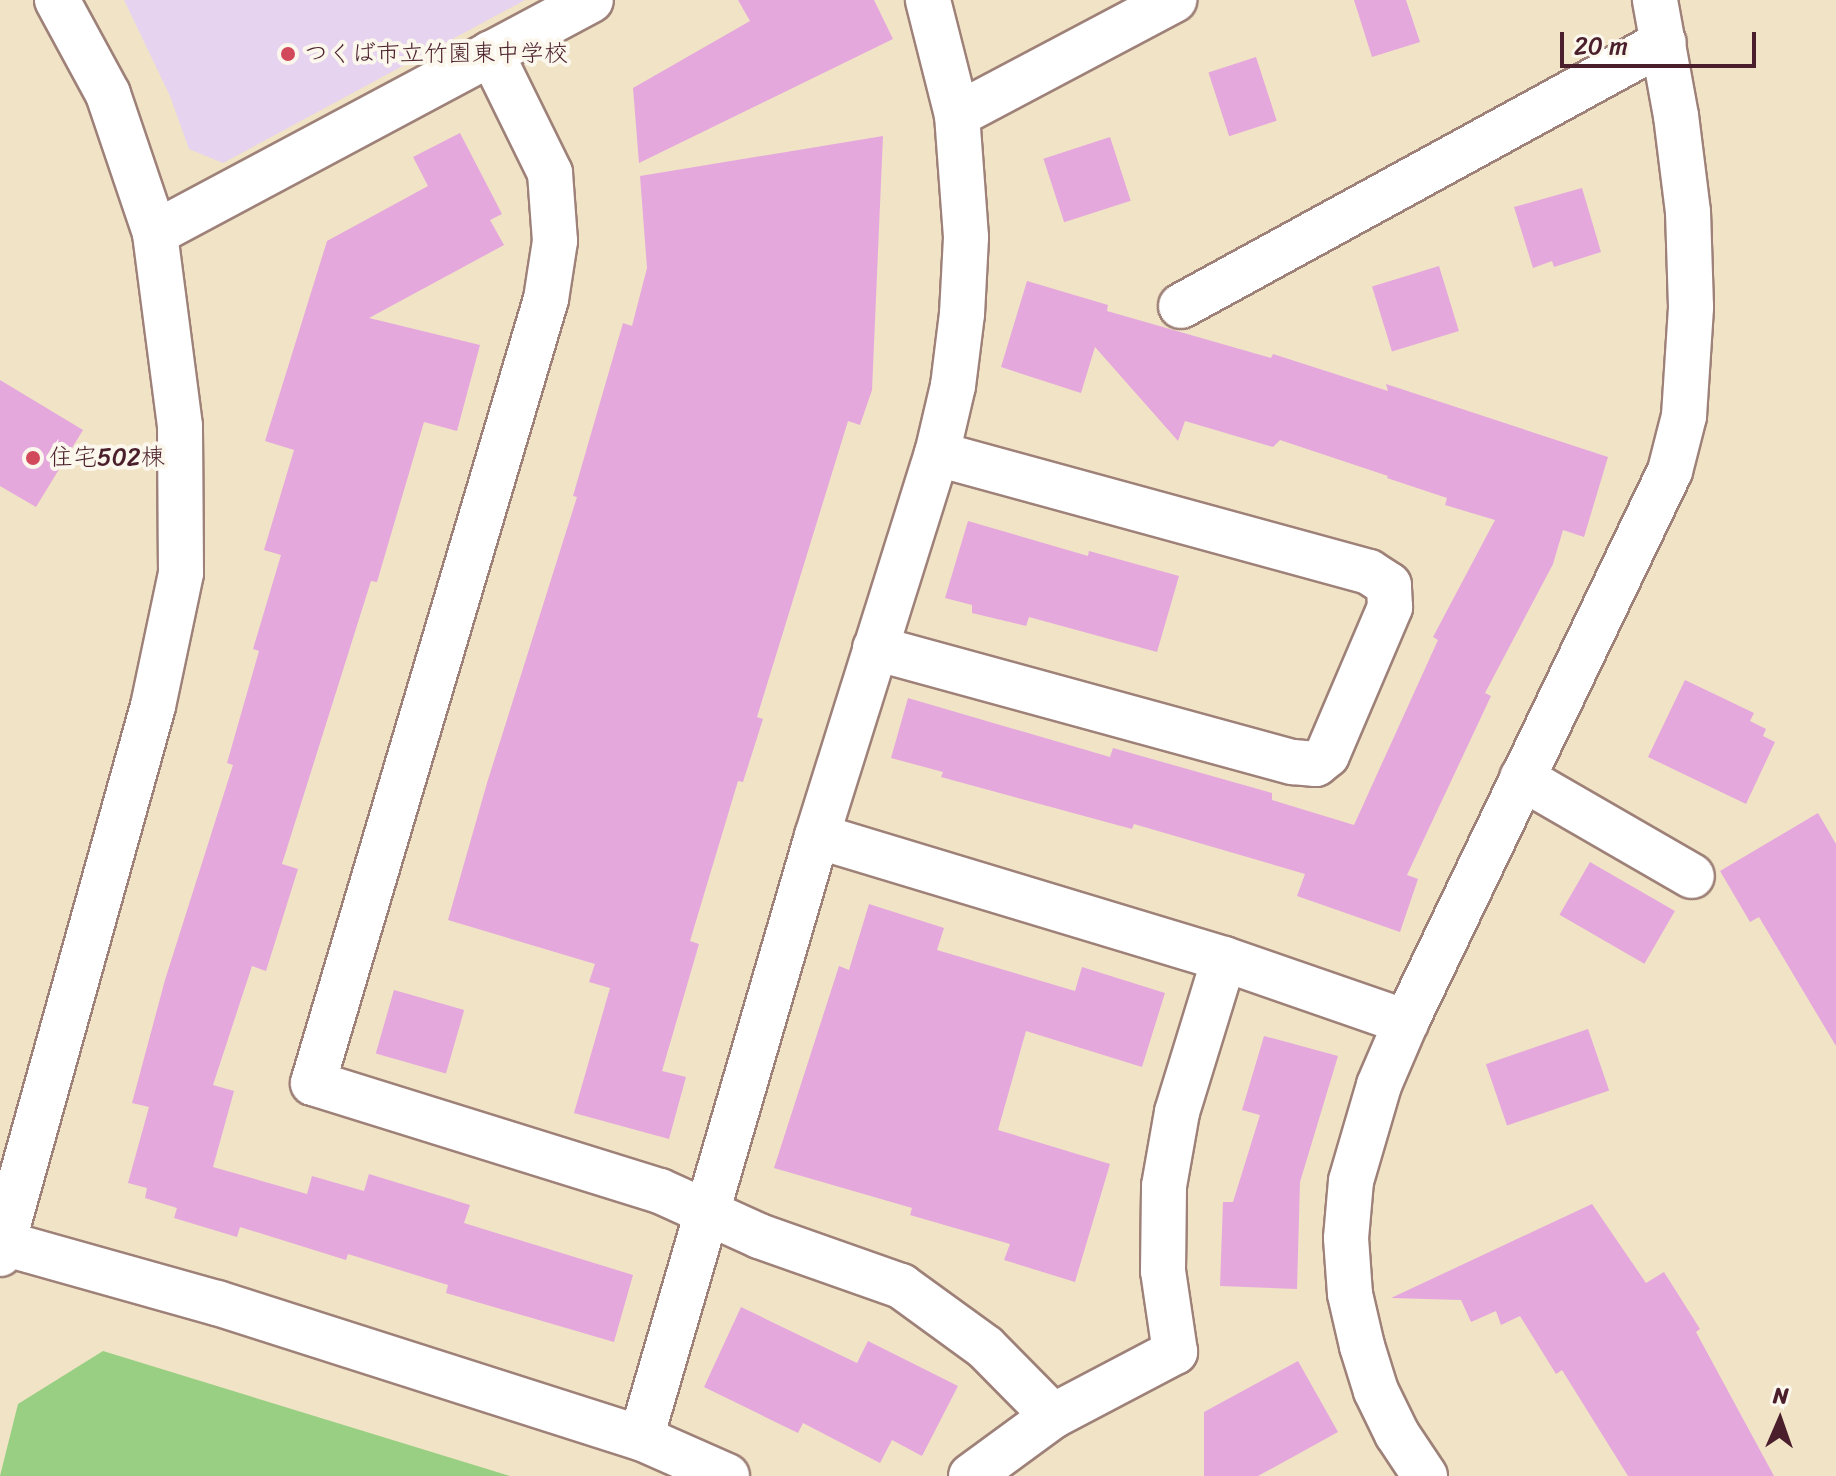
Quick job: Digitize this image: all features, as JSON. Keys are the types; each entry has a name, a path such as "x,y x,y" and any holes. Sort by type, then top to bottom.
{"street":[{"path":"57,0 108,94 155,233 180,426 181,573 153,706 1,1246 217,1303 641,1438 727,1476"},
{"path":"155,233 591,0"},
{"path":"641,1438 817,836 937,454 953,386 962,314 966,237 957,115 928,0"},
{"path":"957,115 1174,0"},
{"path":"1425,1476 1397,1434 1376,1391 1350,1294 1346,1238 1351,1181 1363,1135 1406,1022 1670,471 1684,416 1691,307 1688,212 1664,42 1655,0"},
{"path":"1181,306 1664,42"},
{"path":"491,53 550,173 555,241 546,299 313,1083 660,1191 707,1213 901,1286 985,1347 1053,1416"},
{"path":"875,648 1293,762 1316,764 1327,755 1390,607 1389,585 1369,572 937,454"},
{"path":"1522,778 1692,876"},
{"path":"817,836 1224,959 1406,1022"},
{"path":"971,1476 1053,1416 1175,1352 1163,1271 1164,1186 1177,1112 1224,959"}],"shaded area":[{"name":"つくば市立竹園東中学校","path":"124,0 525,0 223,163 189,149 170,96"}],"green space":[{"path":"103,1351 510,1476 0,1476 18,1404"}],"building":[{"path":"738,0 874,0 893,39 639,163 633,88 750,21"},
{"path":"1354,0 1406,0 1420,42 1372,57"},
{"path":"1256,57 1277,121 1229,136 1208,72"},
{"path":"460,133 502,214 490,220 504,245 369,318 480,345 457,431 424,422 377,582 371,581 282,864 298,869 266,971 252,966 213,1085 234,1091 213,1167 307,1194 312,1176 364,1191 369,1174 470,1205 464,1223 633,1275 614,1342 446,1293 448,1285 348,1254 346,1260 240,1227 237,1237 174,1218 177,1208 145,1198 147,1188 128,1183 149,1107 132,1103 165,980 233,765 227,763 259,651 253,649 281,555 264,550 294,450 265,441 327,241 428,186 413,157"},
{"path":"883,136 872,390 860,425 848,421 757,717 763,719 743,782 738,781 690,941 699,944 662,1071 686,1077 669,1139 574,1113 610,988 589,982 595,964 448,920 487,783 577,497 573,496 623,323 632,326 647,268 640,176"},
{"path":"1110,137 1131,201 1064,222 1043,159"},
{"path":"1582,188 1601,252 1554,267 1552,261 1533,268 1514,207"},
{"path":"1439,266 1459,331 1392,351 1372,286"},
{"path":"1027,281 1108,305 1107,311 1271,358 1273,354 1388,391 1386,384 1608,457 1584,537 1563,530 1553,564 1485,693 1491,696 1407,875 1418,879 1400,932 1297,896 1305,874 1134,824 1132,829 941,777 943,772 891,758 908,698 1110,757 1113,748 1272,793 1272,800 1354,825 1438,640 1433,637 1495,520 1445,505 1447,498 1388,476 1280,440 1273,447 1185,421 1178,441 1095,347 1081,393 1001,367"},
{"name":"住宅502棟","path":"0,380 83,430 36,507 0,486"},
{"path":"968,521 1088,556 1089,551 1179,576 1157,652 1029,617 1026,626 972,613 972,605 945,598"},
{"path":"1685,680 1754,713 1750,721 1766,729 1763,736 1775,742 1746,804 1648,757"},
{"path":"1818,813 1836,844 1836,1046 1759,917 1750,922 1720,871"},
{"path":"1590,862 1675,911 1644,964 1560,915"},
{"path":"869,904 944,928 937,950 1075,991 1082,967 1165,993 1142,1067 1026,1031 998,1130 1110,1164 1075,1282 1004,1260 1010,1244 910,1215 912,1208 774,1168 839,966 849,970"},
{"path":"394,990 464,1010 446,1074 376,1053"},
{"path":"1588,1029 1609,1090 1507,1126 1486,1064"},
{"path":"1264,1036 1338,1056 1300,1182 1297,1289 1220,1286 1223,1202 1233,1202 1260,1115 1242,1110"},
{"path":"1592,1204 1646,1283 1664,1272 1700,1329 1696,1332 1774,1476 1628,1476 1562,1370 1556,1374 1520,1316 1501,1325 1496,1311 1471,1322 1461,1300 1391,1298"},
{"path":"741,1307 857,1363 868,1341 958,1386 922,1456 892,1440 880,1463 803,1423 798,1433 704,1387"},
{"path":"1298,1361 1338,1432 1258,1476 1204,1476 1204,1412"}],"place":[{"name":"つくば市立竹園東中学校","path":"288,54"},
{"name":"住宅502棟","path":"33,458"}]}
